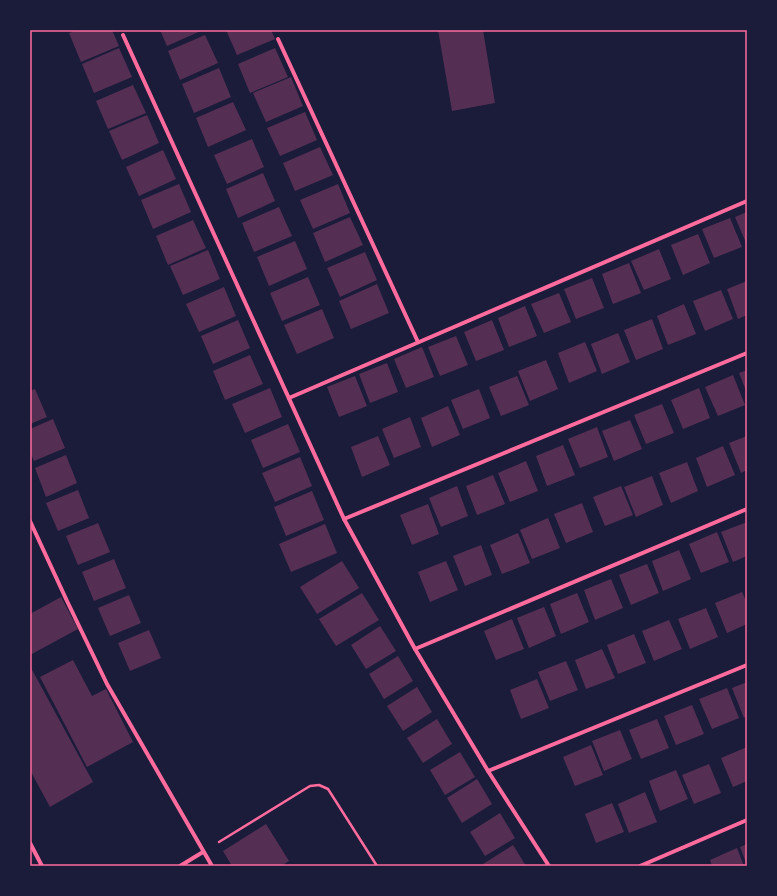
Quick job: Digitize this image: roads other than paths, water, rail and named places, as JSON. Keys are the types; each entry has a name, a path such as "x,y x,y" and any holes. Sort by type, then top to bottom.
{"street":[{"path":"123,34 344,519 415,649 488,771 549,866"},
{"path":"278,39 418,342"},
{"path":"289,398 747,201"},
{"path":"344,519 747,352"},
{"path":"415,649 747,509"},
{"path":"30,521 107,684 212,866"},
{"path":"488,771 747,665"},
{"path":"640,866 747,820"},
{"path":"30,843 42,866"},
{"path":"180,866 203,852"}]}
